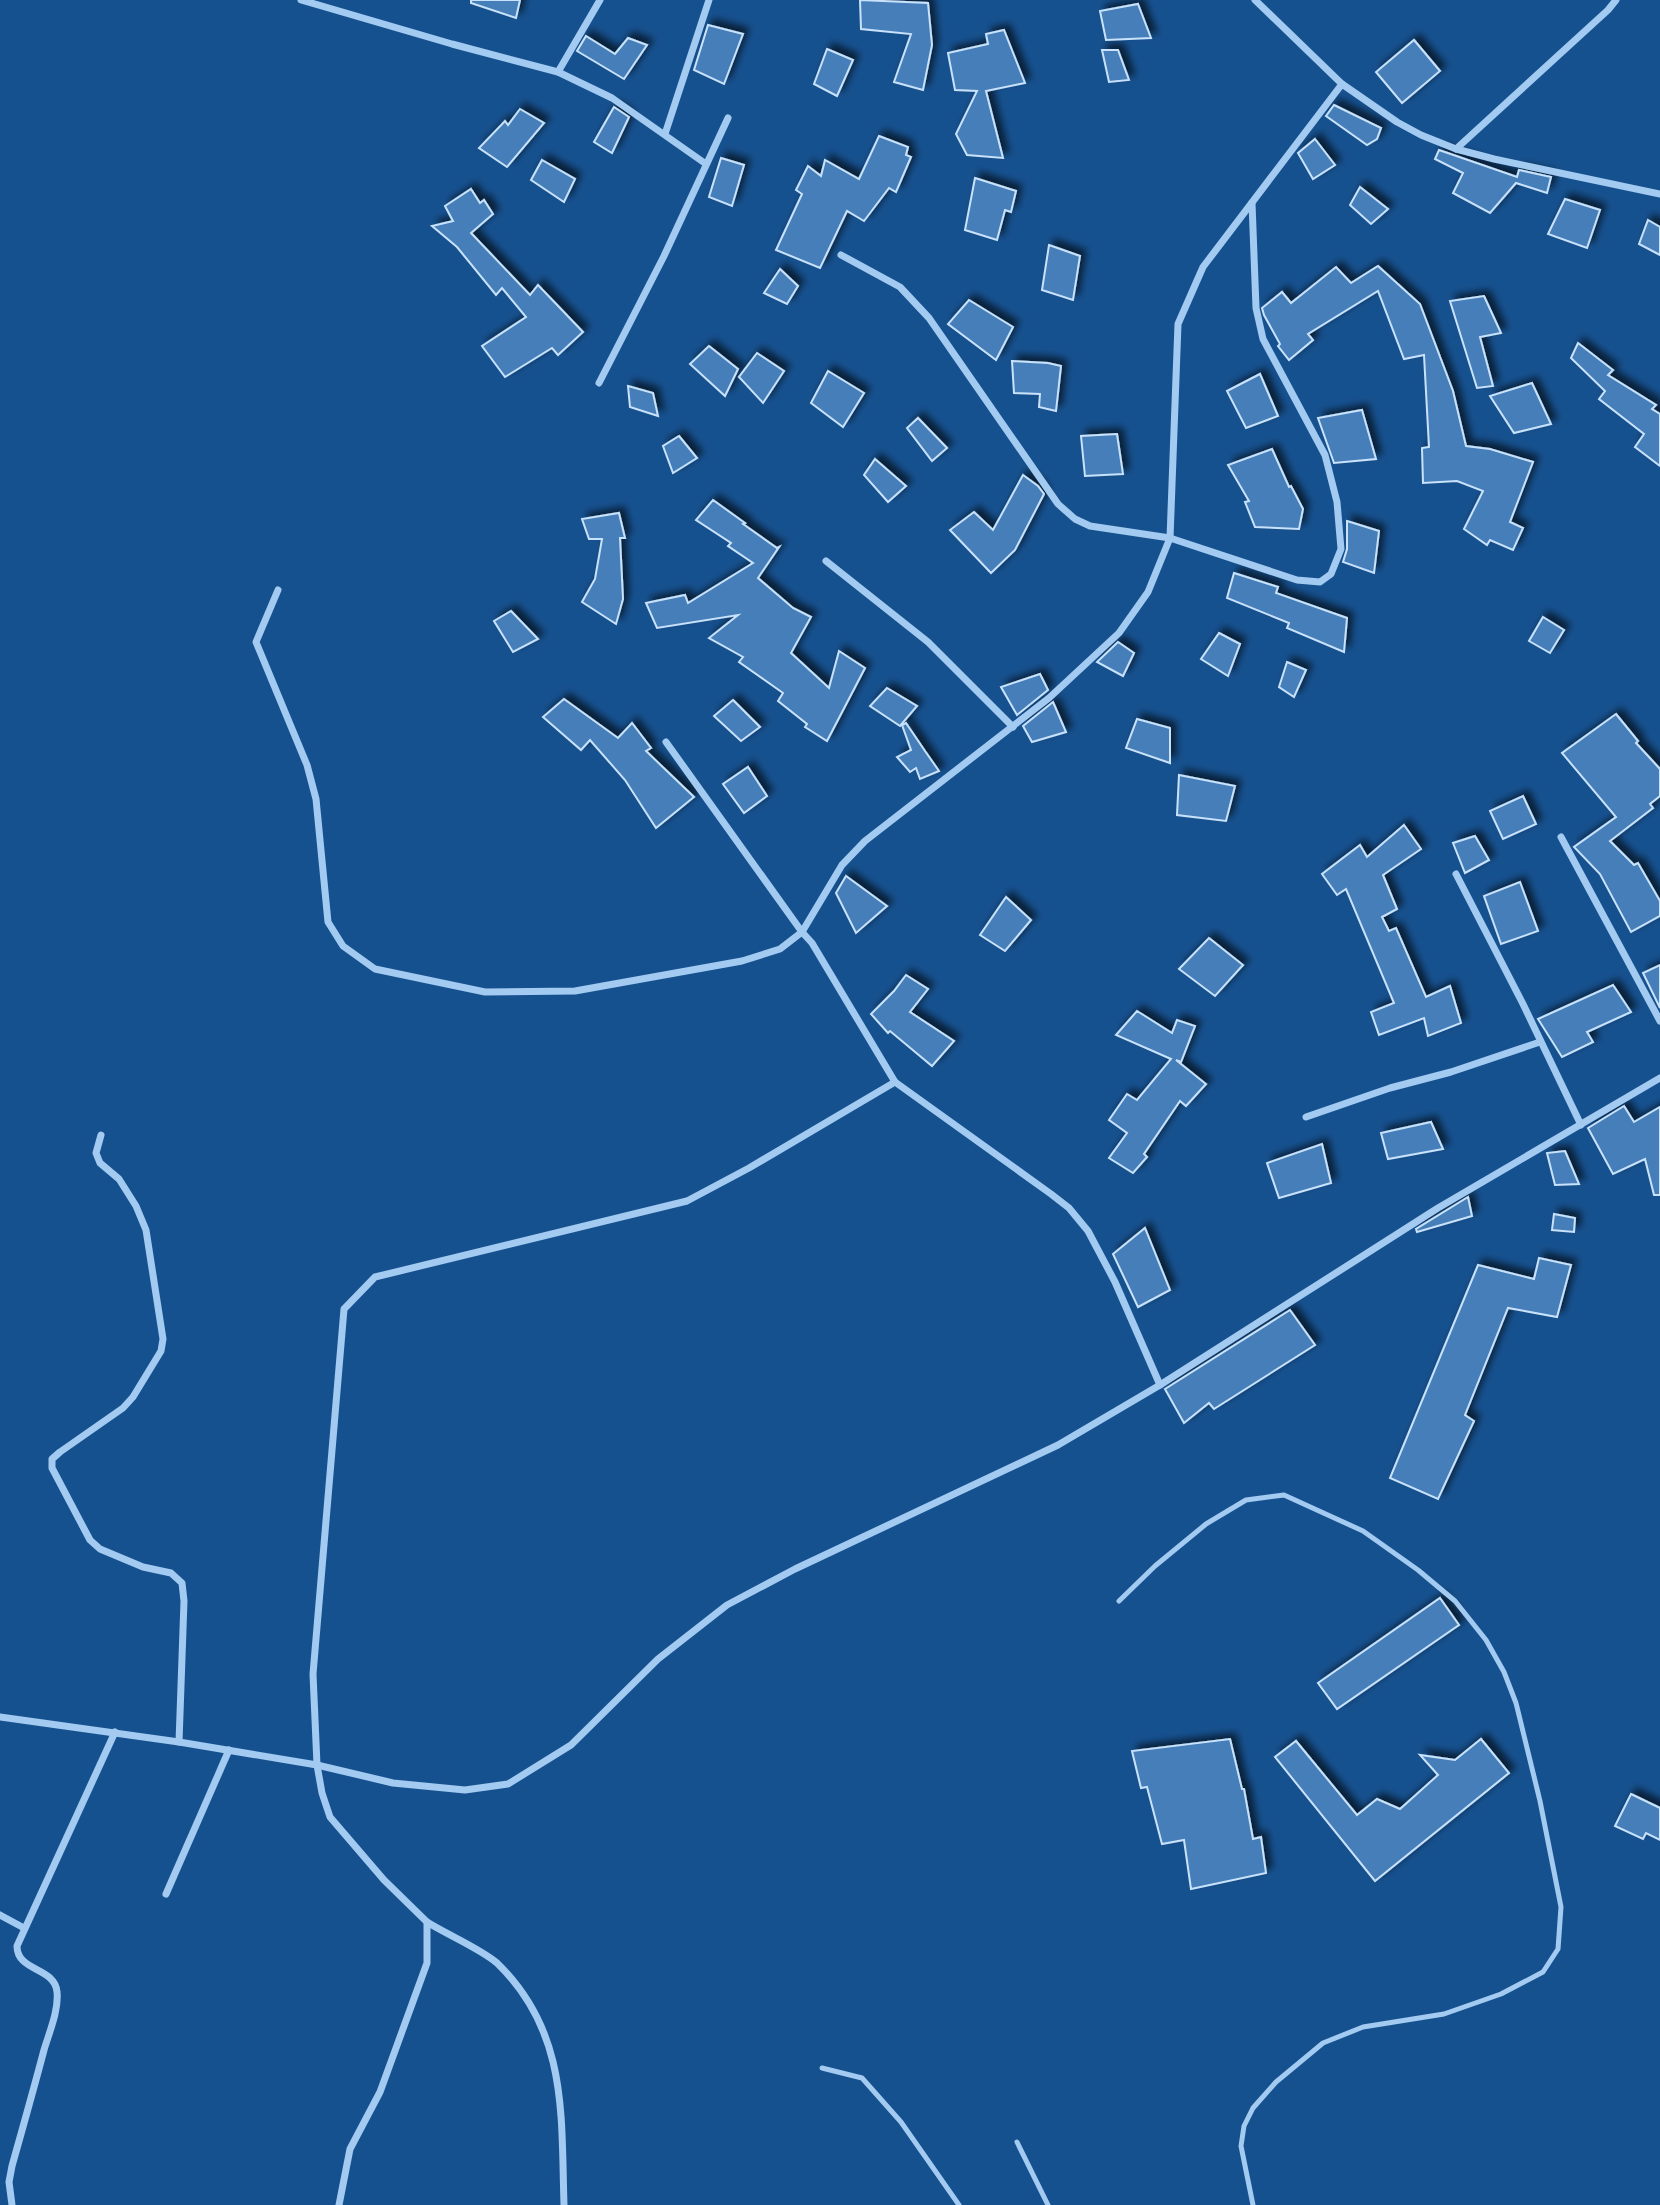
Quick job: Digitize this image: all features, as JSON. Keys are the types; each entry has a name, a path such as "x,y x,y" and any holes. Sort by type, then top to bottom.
{"street":[{"path":"301,0 439,41 558,72 612,98 706,164"},
{"path":"558,72 600,0"},
{"path":"664,134 709,0"},
{"path":"1255,0 1342,84 1421,135 1456,149 1660,194"},
{"path":"1456,149 1616,0"},
{"path":"278,590 257,637 258,649 307,765 316,799 328,922 342,946 375,969 485,992 575,991 742,961 780,949 802,932 842,865 865,841 1049,698 1119,633 1148,592 1170,538 1178,324 1203,267 1342,84"},
{"path":"599,383 664,256 729,118"},
{"path":"841,255 900,287 915,302 1058,504 1075,519 1090,526 1170,538 1297,580 1320,582 1331,574 1341,549 1337,502 1325,455 1263,339 1256,308 1252,202"},
{"path":"826,561 928,642 1013,727"},
{"path":"666,742 812,943 895,1082 1069,1208 1088,1231 1115,1282 1160,1385"},
{"path":"1561,837 1660,1021"},
{"path":"1456,874 1581,1125"},
{"path":"1306,1117 1540,1042"},
{"path":"0,1717 229,1750 317,1765 393,1783 465,1790 508,1784 571,1745 658,1659 727,1605 794,1569 1058,1445 1160,1385 1438,1208 1660,1078"},
{"path":"564,2205 557,2073 544,2030 528,1999 495,1962 427,1922 384,1880 330,1817 322,1793 317,1765 313,1674 344,1309 375,1277 687,1201 750,1168 895,1082"},
{"path":"101,1135 96,1153 100,1163 119,1179 136,1206 146,1230 163,1339 160,1351 133,1397 52,1459 52,1468 90,1540 100,1549 143,1567 171,1573 181,1583 184,1601 180,1742"},
{"path":"12,2205 9,2182 12,2166 53,2020 58,1993 55,1982 22,1961 17,1954 17,1946 115,1732"},
{"path":"166,1894 229,1750"},
{"path":"0,1915 24,1928"},
{"path":"339,2205 351,2149 380,2092 427,1963 427,1922"}],"lane":[{"path":"1119,1601 1155,1566 1206,1524 1246,1500 1284,1495 1363,1531 1418,1570 1455,1601 1486,1640 1504,1671 1516,1703 1540,1801 1561,1907 1558,1949 1543,1972 1500,1994 1444,2014 1363,2027 1323,2043 1276,2082 1253,2108 1244,2126 1241,2146 1253,2205"},
{"path":"822,2068 862,2078 901,2122 959,2205"},
{"path":"1017,2142 1048,2205"}],"building":[{"path":"471,0 520,0 516,18 471,3"},
{"path":"860,0 928,3 932,45 923,90 894,82 911,34 861,29"},
{"path":"1138,4 1151,38 1106,40 1100,11"},
{"path":"708,25 743,34 724,84 694,70"},
{"path":"1004,30 1025,83 986,91 1003,158 967,155 956,134 977,91 955,90 948,53 988,44 986,34"},
{"path":"586,36 615,54 628,38 647,45 624,79 577,51"},
{"path":"1414,40 1440,71 1402,103 1376,72"},
{"path":"827,49 853,60 837,96 814,84"},
{"path":"1102,50 1118,50 1129,80 1109,82"},
{"path":"1334,105 1381,128 1377,139 1367,145 1326,116"},
{"path":"614,107 629,117 612,153 594,142"},
{"path":"520,109 544,123 507,167 479,148 505,121 508,125"},
{"path":"879,136 908,147 906,155 911,157 896,192 889,188 864,221 847,211 820,268 776,250 802,194 796,190 808,166 821,176 825,160 859,179"},
{"path":"1315,139 1335,165 1313,179 1298,153"},
{"path":"1439,150 1517,177 1519,170 1551,177 1547,193 1516,183 1490,213 1453,193 1463,173 1435,159"},
{"path":"721,158 744,165 732,206 709,197"},
{"path":"542,160 575,179 564,202 531,180"},
{"path":"975,178 1016,191 1011,212 1005,210 997,240 965,230"},
{"path":"1360,187 1388,209 1371,224 1350,205"},
{"path":"471,189 480,203 484,200 493,214 471,233 530,295 538,285 583,332 558,355 552,348 505,377 482,346 526,317 502,288 496,295 457,247 432,226 453,221 445,206"},
{"path":"1565,199 1600,210 1587,248 1548,234"},
{"path":"1648,220 1660,227 1660,255 1639,244"},
{"path":"1049,245 1080,256 1073,300 1042,290"},
{"path":"1378,266 1420,304 1453,391 1466,446 1490,449 1533,462 1510,522 1523,528 1513,550 1490,540 1487,545 1464,529 1483,491 1457,481 1423,483 1422,448 1429,447 1424,355 1404,359 1378,291 1308,334 1313,340 1289,360 1278,346 1280,344 1262,308 1282,292 1291,303 1336,267 1351,283"},
{"path":"780,269 798,286 787,304 764,293"},
{"path":"1484,296 1501,333 1480,337 1493,386 1477,388 1450,301"},
{"path":"969,300 1013,327 996,360 948,324"},
{"path":"1578,343 1613,370 1608,375 1656,405 1652,409 1660,414 1660,466 1635,447 1644,434 1599,399 1605,391 1571,358"},
{"path":"709,346 738,369 725,396 690,364"},
{"path":"757,353 784,371 763,403 739,377"},
{"path":"1012,361 1061,366 1056,411 1039,407 1040,394 1014,393"},
{"path":"828,371 864,393 843,427 811,403"},
{"path":"1260,374 1278,416 1246,428 1227,391"},
{"path":"1532,383 1551,424 1514,433 1490,396"},
{"path":"628,386 653,393 658,416 630,407"},
{"path":"1362,410 1376,459 1334,463 1318,418"},
{"path":"918,418 947,448 932,461 907,428"},
{"path":"1117,434 1123,474 1085,476 1081,436"},
{"path":"679,436 697,458 673,473 663,446"},
{"path":"1272,449 1289,487 1291,486 1303,509 1299,529 1255,527 1245,502 1249,501 1228,465"},
{"path":"875,459 906,486 888,502 864,475"},
{"path":"1023,475 1044,494 1015,550 991,573 950,530 974,512 993,530"},
{"path":"713,500 745,523 743,524 779,547 758,578 793,608 811,617 791,653 829,688 839,651 865,668 827,741 805,727 807,724 778,701 783,693 739,662 743,657 709,638 738,615 657,628 646,603 685,595 688,603 753,563 728,546 731,543 696,520"},
{"path":"619,513 625,538 620,538 623,599 616,624 582,602 595,579 602,539 589,539 582,519"},
{"path":"1347,521 1379,531 1374,573 1343,562 1347,549"},
{"path":"1234,573 1278,587 1276,593 1347,618 1344,652 1287,628 1289,623 1227,598"},
{"path":"511,611 538,639 513,652 494,621"},
{"path":"1543,617 1564,630 1550,653 1529,641"},
{"path":"1219,633 1240,644 1228,676 1201,659"},
{"path":"1118,642 1134,653 1123,676 1097,662"},
{"path":"1287,662 1306,670 1294,697 1279,687"},
{"path":"1040,674 1048,690 1017,715 1001,687"},
{"path":"887,688 917,706 900,726 870,706"},
{"path":"564,699 618,738 632,723 651,748 646,751 694,797 656,828 625,780 590,740 581,750 543,717"},
{"path":"733,700 760,727 741,741 714,716"},
{"path":"1053,702 1066,732 1032,742 1023,726"},
{"path":"1616,714 1638,741 1636,743 1660,769 1660,796 1650,804 1653,808 1610,841 1634,865 1638,863 1660,901 1660,916 1631,932 1600,874 1574,847 1616,817 1562,753"},
{"path":"1137,719 1170,728 1170,763 1126,748"},
{"path":"906,723 939,771 920,779 916,768 910,772 897,757 911,750 902,725"},
{"path":"748,767 767,796 744,813 723,784"},
{"path":"1179,775 1235,786 1226,821 1177,815"},
{"path":"1523,796 1536,824 1503,839 1490,811"},
{"path":"1404,825 1421,849 1383,875 1397,909 1382,917 1389,931 1396,928 1426,997 1450,986 1461,1023 1428,1036 1424,1018 1379,1035 1371,1012 1394,1003 1346,889 1337,895 1322,874 1360,845 1367,857"},
{"path":"1475,836 1489,860 1465,873 1453,843"},
{"path":"846,876 887,906 856,933 836,893"},
{"path":"1520,882 1538,931 1501,944 1484,896"},
{"path":"1006,897 1031,920 1005,951 980,935"},
{"path":"1209,938 1243,965 1215,996 1179,969"},
{"path":"1660,965 1660,1008 1643,973"},
{"path":"906,975 928,989 910,1012 954,1041 932,1066 890,1031 888,1033 871,1014"},
{"path":"1613,985 1631,1012 1587,1032 1593,1042 1562,1057 1538,1019"},
{"path":"1137,1011 1172,1033 1177,1020 1195,1026 1181,1062 1176,1060 1206,1084 1186,1106 1180,1101 1144,1154 1147,1157 1133,1173 1109,1158 1127,1133 1109,1120 1127,1094 1137,1100 1171,1059 1116,1035"},
{"path":"1624,1106 1634,1122 1660,1107 1660,1195 1654,1195 1645,1159 1613,1174 1588,1128"},
{"path":"1431,1122 1443,1149 1388,1159 1381,1133"},
{"path":"1322,1144 1331,1183 1279,1198 1267,1163"},
{"path":"1565,1151 1579,1184 1555,1185 1547,1153"},
{"path":"1468,1197 1472,1216 1417,1232 1416,1229"},
{"path":"1554,1214 1575,1218 1574,1232 1552,1230"},
{"path":"1145,1228 1170,1290 1138,1307 1113,1254"},
{"path":"1539,1258 1571,1265 1557,1317 1508,1308 1465,1415 1474,1421 1438,1499 1390,1478 1478,1265 1534,1279"},
{"path":"1290,1310 1315,1345 1214,1409 1209,1403 1184,1423 1165,1389"},
{"path":"1440,1598 1459,1625 1337,1709 1318,1683"},
{"path":"1230,1739 1244,1789 1253,1839 1261,1837 1266,1873 1191,1889 1184,1840 1162,1844 1147,1787 1141,1788 1132,1751"},
{"path":"1481,1739 1509,1773 1375,1881 1275,1757 1296,1741 1357,1815 1377,1799 1400,1809 1438,1775 1420,1755 1455,1760"},
{"path":"1631,1794 1660,1808 1660,1840 1646,1833 1643,1839 1615,1826"}]}
